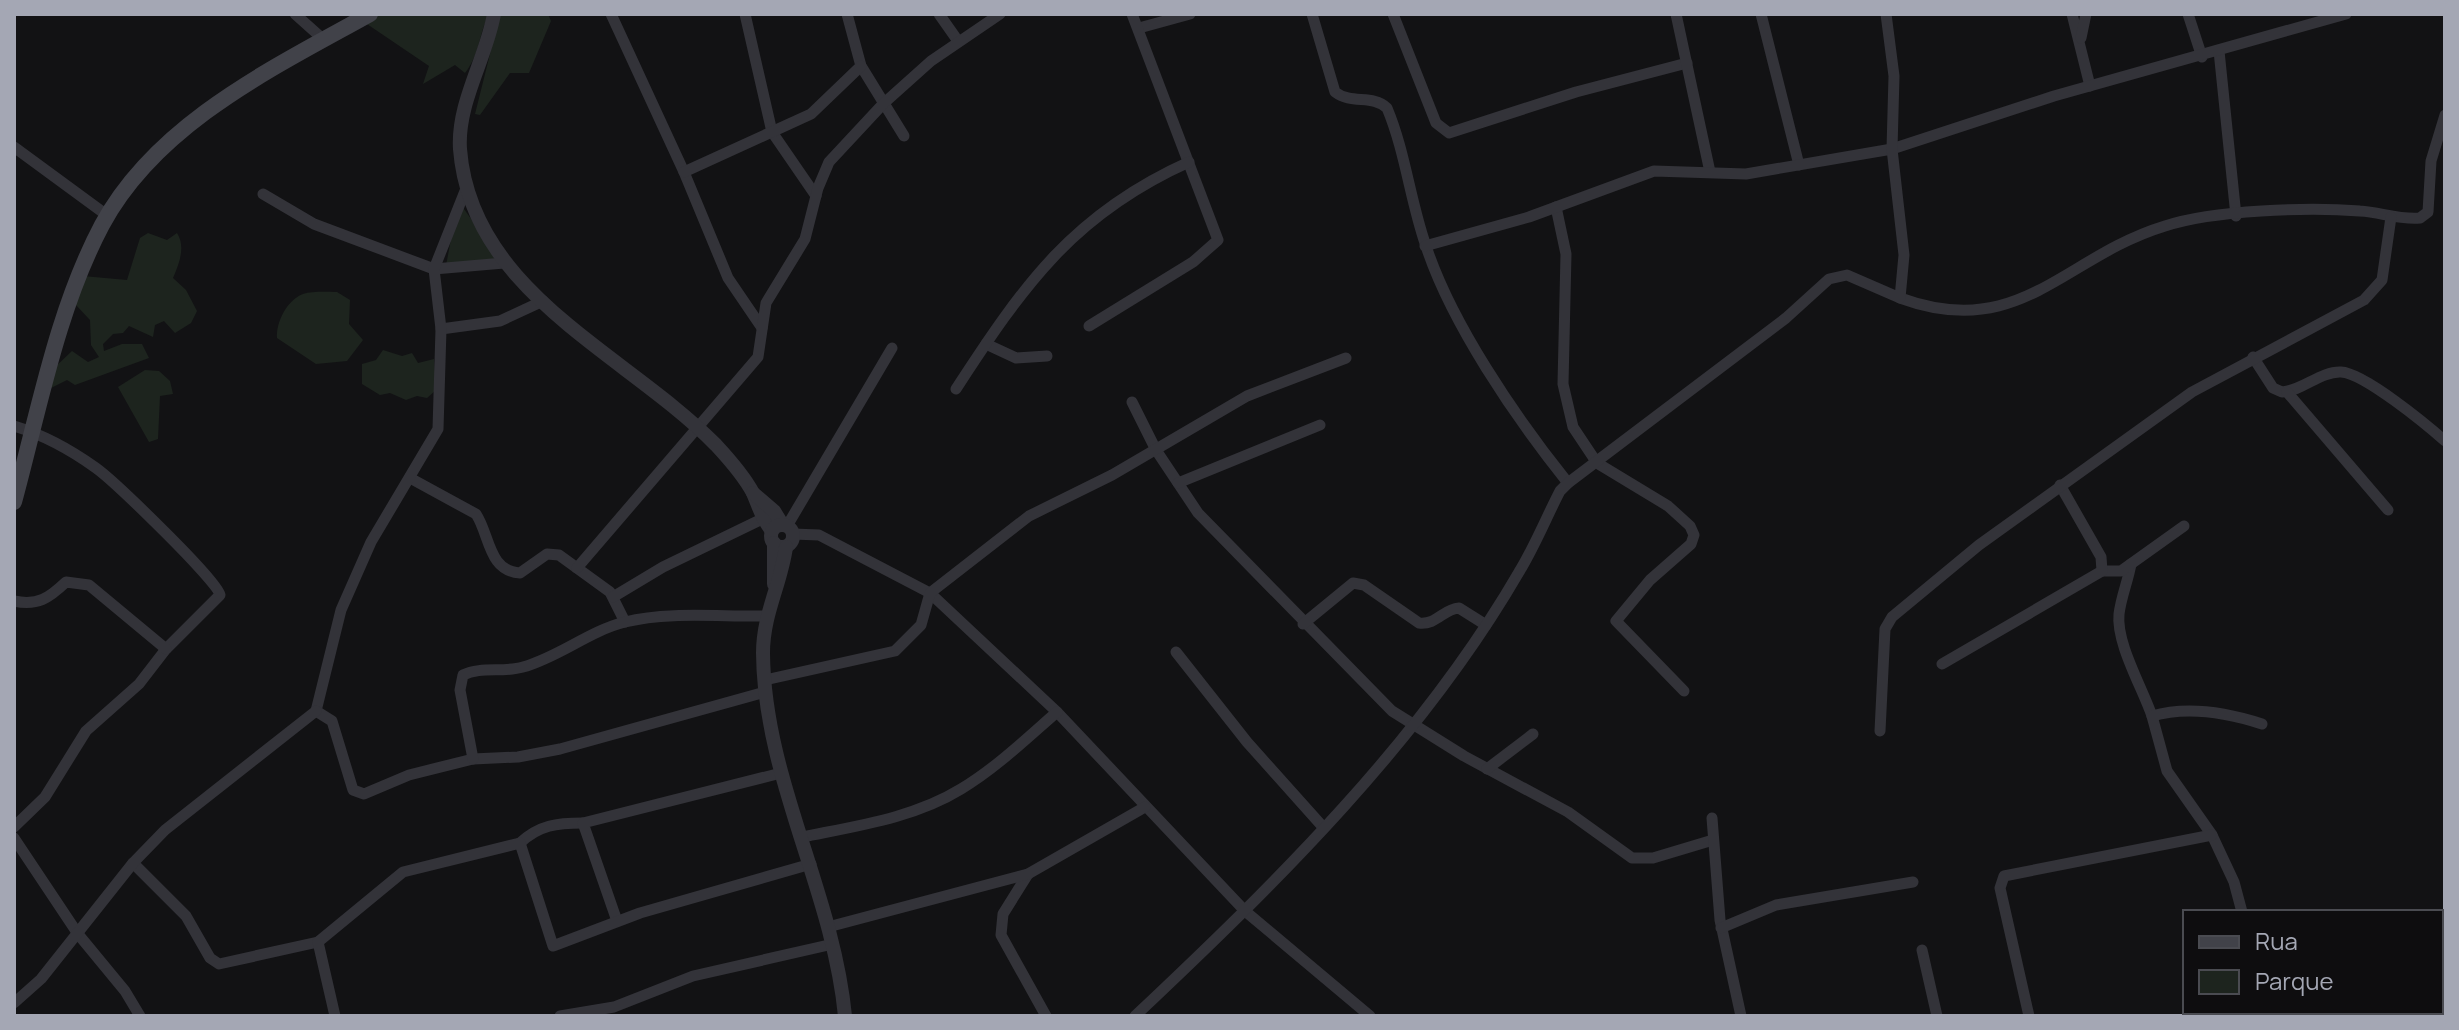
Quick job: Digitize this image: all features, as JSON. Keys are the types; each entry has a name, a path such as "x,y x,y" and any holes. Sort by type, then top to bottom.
{"main road":[{"path":"14,502 64,320 84,262 108,216 155,156 199,117 370,14"}],"street":[{"path":"295,14 324,40"},
{"path":"494,14 461,122 460,148 467,186 480,223 504,263 543,301 698,428 728,458 753,493 774,511 782,534"},
{"path":"611,14 684,172 728,278 762,328"},
{"path":"745,14 772,132 816,196"},
{"path":"847,14 861,66 904,136"},
{"path":"939,14 958,41"},
{"path":"577,568 752,367 758,357 766,303 805,239 829,162 883,104 958,41 1000,14"},
{"path":"1089,326 1216,244 1219,235 1165,105 1132,14"},
{"path":"1139,28 1190,14"},
{"path":"1312,14 1335,92 1344,99 1374,100 1387,108 1425,246 1486,367 1568,483"},
{"path":"1393,14 1436,123 1449,133 1576,92 1687,63"},
{"path":"1676,14 1710,172"},
{"path":"1761,14 1799,165"},
{"path":"1886,14 1894,76 1892,149 1904,255 1900,298"},
{"path":"2072,14 2090,86"},
{"path":"2080,47 2086,14"},
{"path":"2188,14 2202,57"},
{"path":"2294,14 2298,28"},
{"path":"1425,246 1556,207 1642,173 1746,174 1892,149 2090,86 2202,57 2346,14"},
{"path":"2219,51 2236,216"},
{"path":"684,172 823,106 861,66"},
{"path":"1135,1016 1245,911 1413,725 1486,625 1518,574 1560,491 1786,318 1829,279 1847,275 1900,298 1964,313 1982,312 2050,285 2135,238 2164,226 2236,216 2359,211 2420,218 2428,212 2431,161 2445,115"},
{"path":"14,147 108,216"},
{"path":"956,389 1017,296 1095,215 1123,195 1189,162"},
{"path":"14,1003 41,979 133,863 165,830 316,711 341,610 371,542 438,429 441,329 434,269 467,186"},
{"path":"263,194 314,224 434,269 504,263"},
{"path":"1556,207 1566,254 1566,405 1573,427 1597,463 1658,499 1693,530 1691,544 1650,580 1616,621 1684,691"},
{"path":"1880,731 1885,629 1892,617 2060,485 2192,392 2253,357 2343,313 2376,290 2387,263 2391,217"},
{"path":"441,329 500,321 543,301"},
{"path":"986,344 1016,358 1047,356"},
{"path":"845,1016 833,944 781,773 765,686 766,616 782,534 892,348"},
{"path":"2253,357 2273,388 2287,392 2388,510"},
{"path":"316,711 332,721 353,790 358,793 373,792 409,775 473,759 518,757 560,749 765,686 895,651 921,625 930,593 1029,516 1156,450 1247,396 1346,358"},
{"path":"2287,392 2331,374 2346,373 2402,406 2445,441"},
{"path":"1132,402 1156,450 1226,545 1379,702 1487,769 1568,812 1632,858 1653,858 1713,840"},
{"path":"1178,483 1320,425"},
{"path":"14,426 33,432 98,470 219,588 220,595 166,649 139,684 86,731 45,797 14,827"},
{"path":"410,478 476,514 489,550 511,572 520,573 547,554 559,555 613,597 625,622"},
{"path":"2060,485 2101,557 2102,571"},
{"path":"753,493 762,519 782,534 813,533 930,593 1057,712 1245,911 1370,1016"},
{"path":"613,597 694,550 762,519"},
{"path":"1942,664 2102,571 2121,571 2184,526"},
{"path":"2131,564 2119,614 2121,644 2135,669 2167,771 2212,835 2231,875 2241,910"},
{"path":"14,601 36,603 49,598 66,582 89,585 166,649"},
{"path":"1303,624 1353,583 1364,585 1419,623 1430,624 1450,609 1459,608 1486,625"},
{"path":"473,759 460,690 463,675 472,670 506,671 540,662 625,622 650,618 766,616"},
{"path":"1176,652 1247,742 1323,827"},
{"path":"802,837 858,826 936,803 984,773 1057,712"},
{"path":"2152,716 2211,713 2262,724"},
{"path":"1487,769 1533,734"},
{"path":"133,863 186,916 210,958 219,964 318,942 403,872 520,843 531,832 554,823 583,823 781,773"},
{"path":"828,927 1028,874 1145,807"},
{"path":"1712,818 1721,928 1741,1016"},
{"path":"583,823 617,921"},
{"path":"2029,1016 2000,888 2004,876 2212,835"},
{"path":"14,838 78,934 125,991 140,1016"},
{"path":"520,843 553,946 617,921 811,864"},
{"path":"1028,874 1003,914 1001,935 1046,1016"},
{"path":"1721,928 1776,905 1913,882"},
{"path":"318,942 335,1016"},
{"path":"560,1016 614,1007 679,980 833,944"},
{"path":"1922,950 1937,1016"}],"green space":[{"path":"379,14 489,14 474,58 465,73 455,65 423,84 429,66 364,22"},
{"path":"500,14 548,14 551,21 529,73 510,73 480,115 475,114"},
{"path":"461,205 501,260 445,271 455,218"},
{"path":"148,233 167,240 177,233 180,238 181,256 173,278 186,290 197,311 191,323 175,333 164,321 155,325 153,337 129,326 123,333 113,334 103,344 104,351 122,344 142,344 149,358 75,385 67,380 49,389 52,370 72,351 88,362 99,357 91,345 90,320 75,304 83,276 127,280 140,238"},
{"path":"311,292 337,292 350,300 349,324 363,340 347,361 316,364 277,338 278,325 284,312 297,297"},
{"path":"383,350 402,356 412,353 418,363 434,359 436,390 427,398 417,396 406,400 390,393 380,395 362,384 362,364 376,360"},
{"path":"145,370 159,371 170,381 173,394 160,396 158,439 149,442 118,387"}]}
